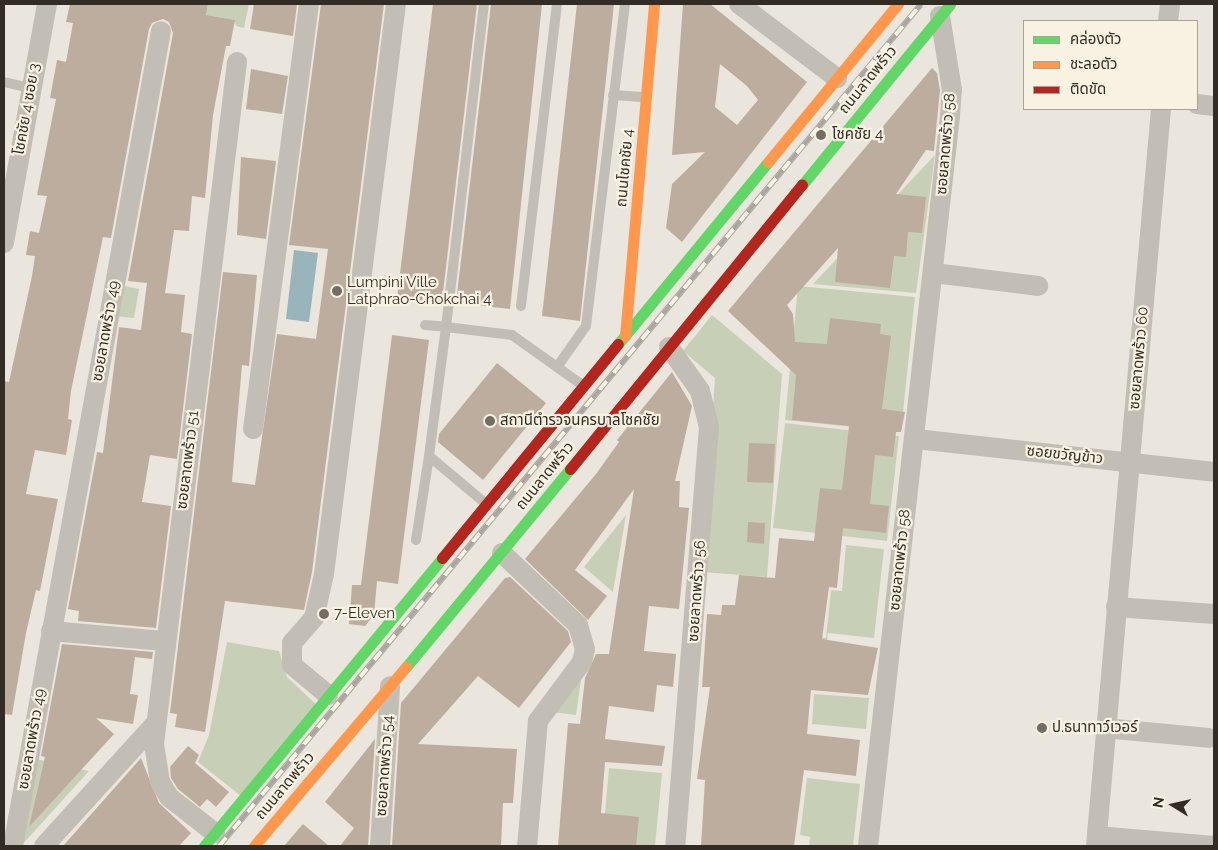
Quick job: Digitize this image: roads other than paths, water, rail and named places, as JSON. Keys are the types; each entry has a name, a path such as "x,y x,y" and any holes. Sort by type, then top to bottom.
{"main road":[{"name":"ถนนโชคชัย 4","path":"625,336 654,4"},
{"name":"ถนนลาดพร้าว","path":"210,839 898,4"},
{"name":"ถนนลาดพร้าว","path":"254,846 502,553 945,10"}],"street":[{"name":"โชคชัย 4 ซอย 3","path":"4,243 47,4"},
{"path":"253,429 309,4"},
{"path":"328,695 292,665 292,643 314,618 324,574 396,4"},
{"path":"739,4 761,11 837,78"},
{"path":"1168,20 1170,4"},
{"name":"ซอยลาดพร้าว 58","path":"868,846 916,440 952,90 945,10"},
{"name":"ซอยลาดพร้าว 49","path":"13,846 161,31"},
{"name":"ซอยลาดพร้าว 51","path":"210,839 169,797 160,782 154,761 155,724 237,62"},
{"path":"1198,104 1214,106"},
{"name":"ซอยลาดพร้าว 60","path":"1161,110 1104,728 1096,841 1214,846"},
{"path":"934,273 1038,286"},
{"name":"ซอยลาดพร้าว 56","path":"669,347 700,391 708,427 675,846"},
{"name":"ซอยขวัญข้าว","path":"916,440 1214,472"},
{"path":"502,553 578,625 585,649 582,662 538,721 527,846"},
{"path":"1116,607 1214,614"},
{"path":"51,631 164,641"},
{"name":"ซอยลาดพร้าว 54","path":"380,846 390,686"},
{"path":"44,846 155,724"},
{"path":"1104,728 1209,738"}],"lane":[{"path":"416,540 446,327 484,4"},
{"path":"521,306 557,4"},
{"path":"557,367 586,326 625,4"},
{"path":"4,82 31,88"},
{"path":"613,95 646,97"},
{"path":"425,325 512,335 583,385"},
{"path":"429,456 486,503"}],"water":[{"path":"294,250 318,253 309,322 286,319"}],"railway":[{"path":"219,846 921,4"}],"place":[{"name":"โชคชัย 4","path":"821,135"},
{"name":"Lumpini Ville Latphrao-Chokchai 4","path":"337,291"},
{"name":"สถานีตำรวจนครบาลโชคชัย","path":"490,421"},
{"name":"7-Eleven","path":"324,614"},
{"name":"ป.ธนาทาว์เวอร์","path":"1042,728"}]}
